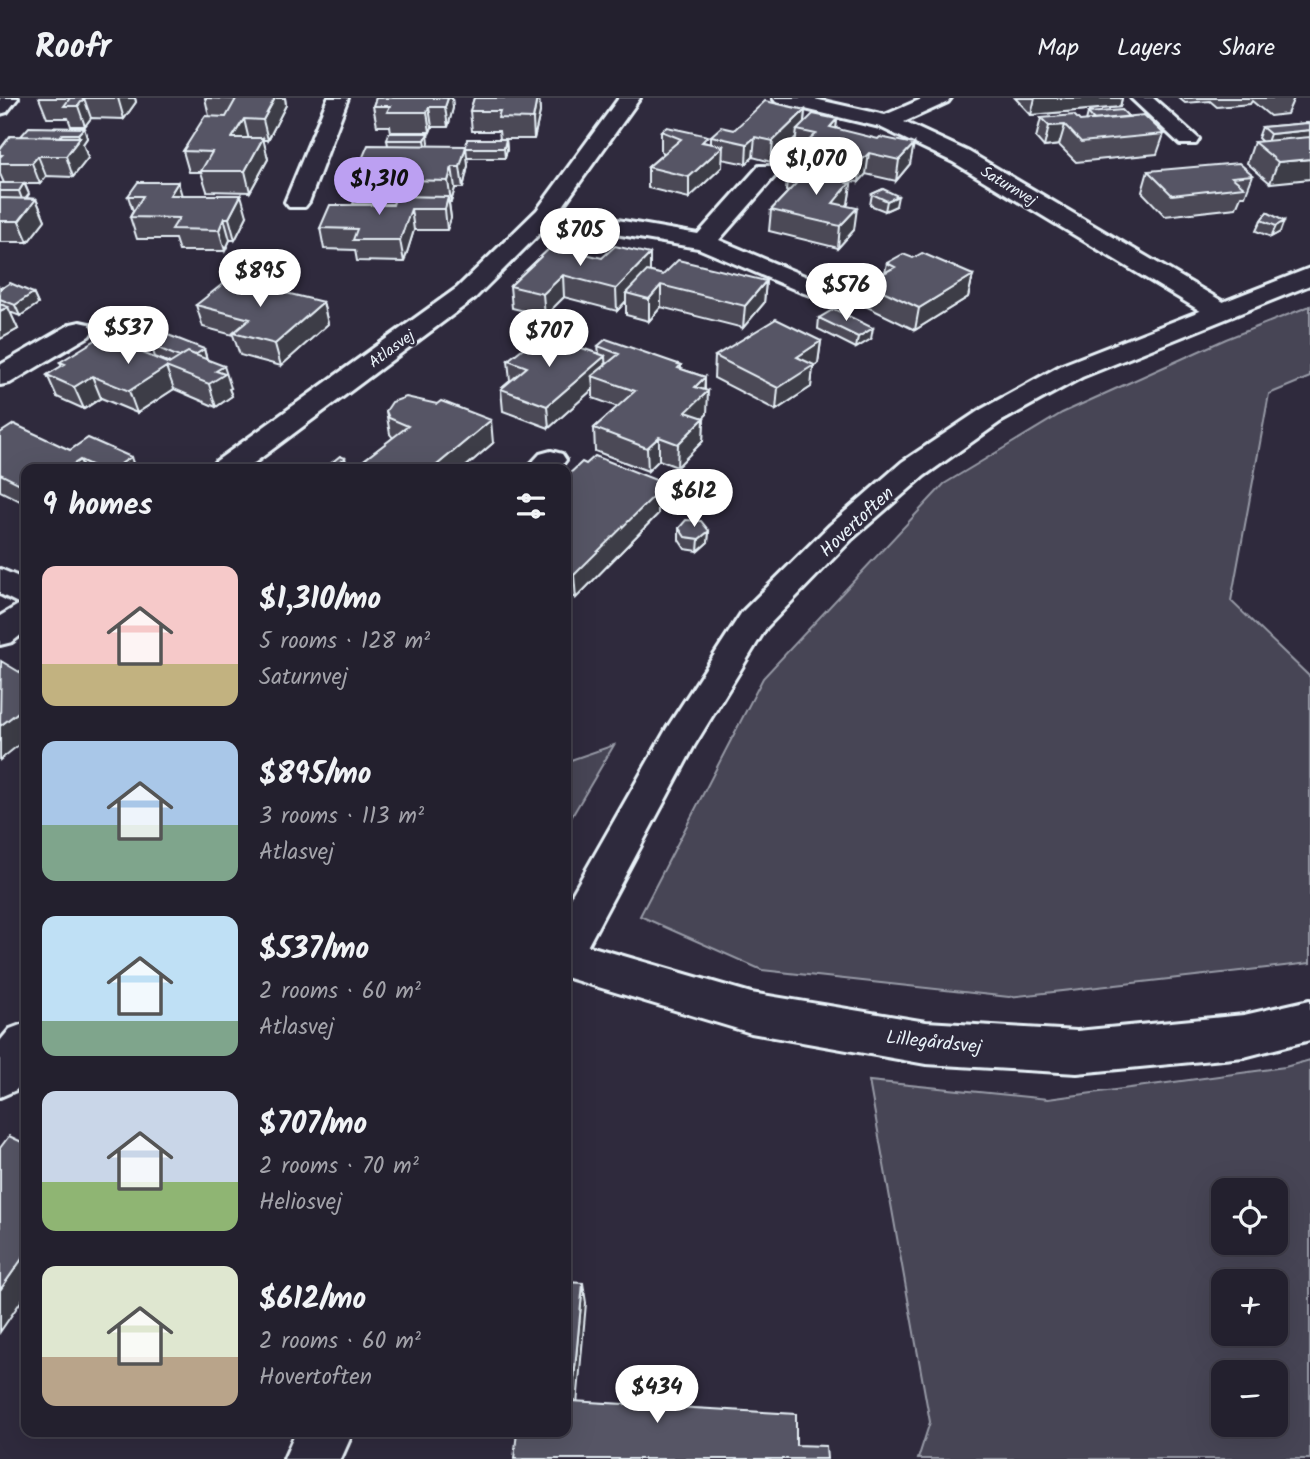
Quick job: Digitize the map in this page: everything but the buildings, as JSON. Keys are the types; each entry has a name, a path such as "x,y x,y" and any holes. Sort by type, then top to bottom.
{"street":[{"path":"0,108 8,98"},
{"path":"297,202 338,98"},
{"name":"Atlasvej","path":"233,464 466,293 545,215 630,98"},
{"name":"Saturnvej","path":"783,98 887,122 961,157 1219,310"},
{"path":"887,122 940,98"},
{"path":"1141,98 1188,139"},
{"path":"704,242 767,171"},
{"path":"545,215 704,242 810,287"},
{"name":"Hovertoften","path":"571,936 680,738 754,620 841,532 914,469 990,416 1072,371 1219,310 1310,276"},
{"path":"0,377 80,330"},
{"path":"0,580 21,591"},
{"path":"0,633 21,618"},
{"name":"Lillegårdsvej","path":"571,960 751,1013 926,1043 1077,1052 1244,1036 1310,1020"},
{"path":"0,1075 21,1050"},
{"path":"312,1459 323,1437"}],"shaded area":[{"path":"1310,306 1310,377 1269,394 1231,601 1310,677 1310,963 1009,997 762,970 640,916 763,678 944,484 1062,413 1226,339"},
{"path":"614,745 571,818 571,760"},
{"path":"1310,1060 1310,1459 918,1459 930,1422 869,1081 1048,1099 1285,1067"}]}
